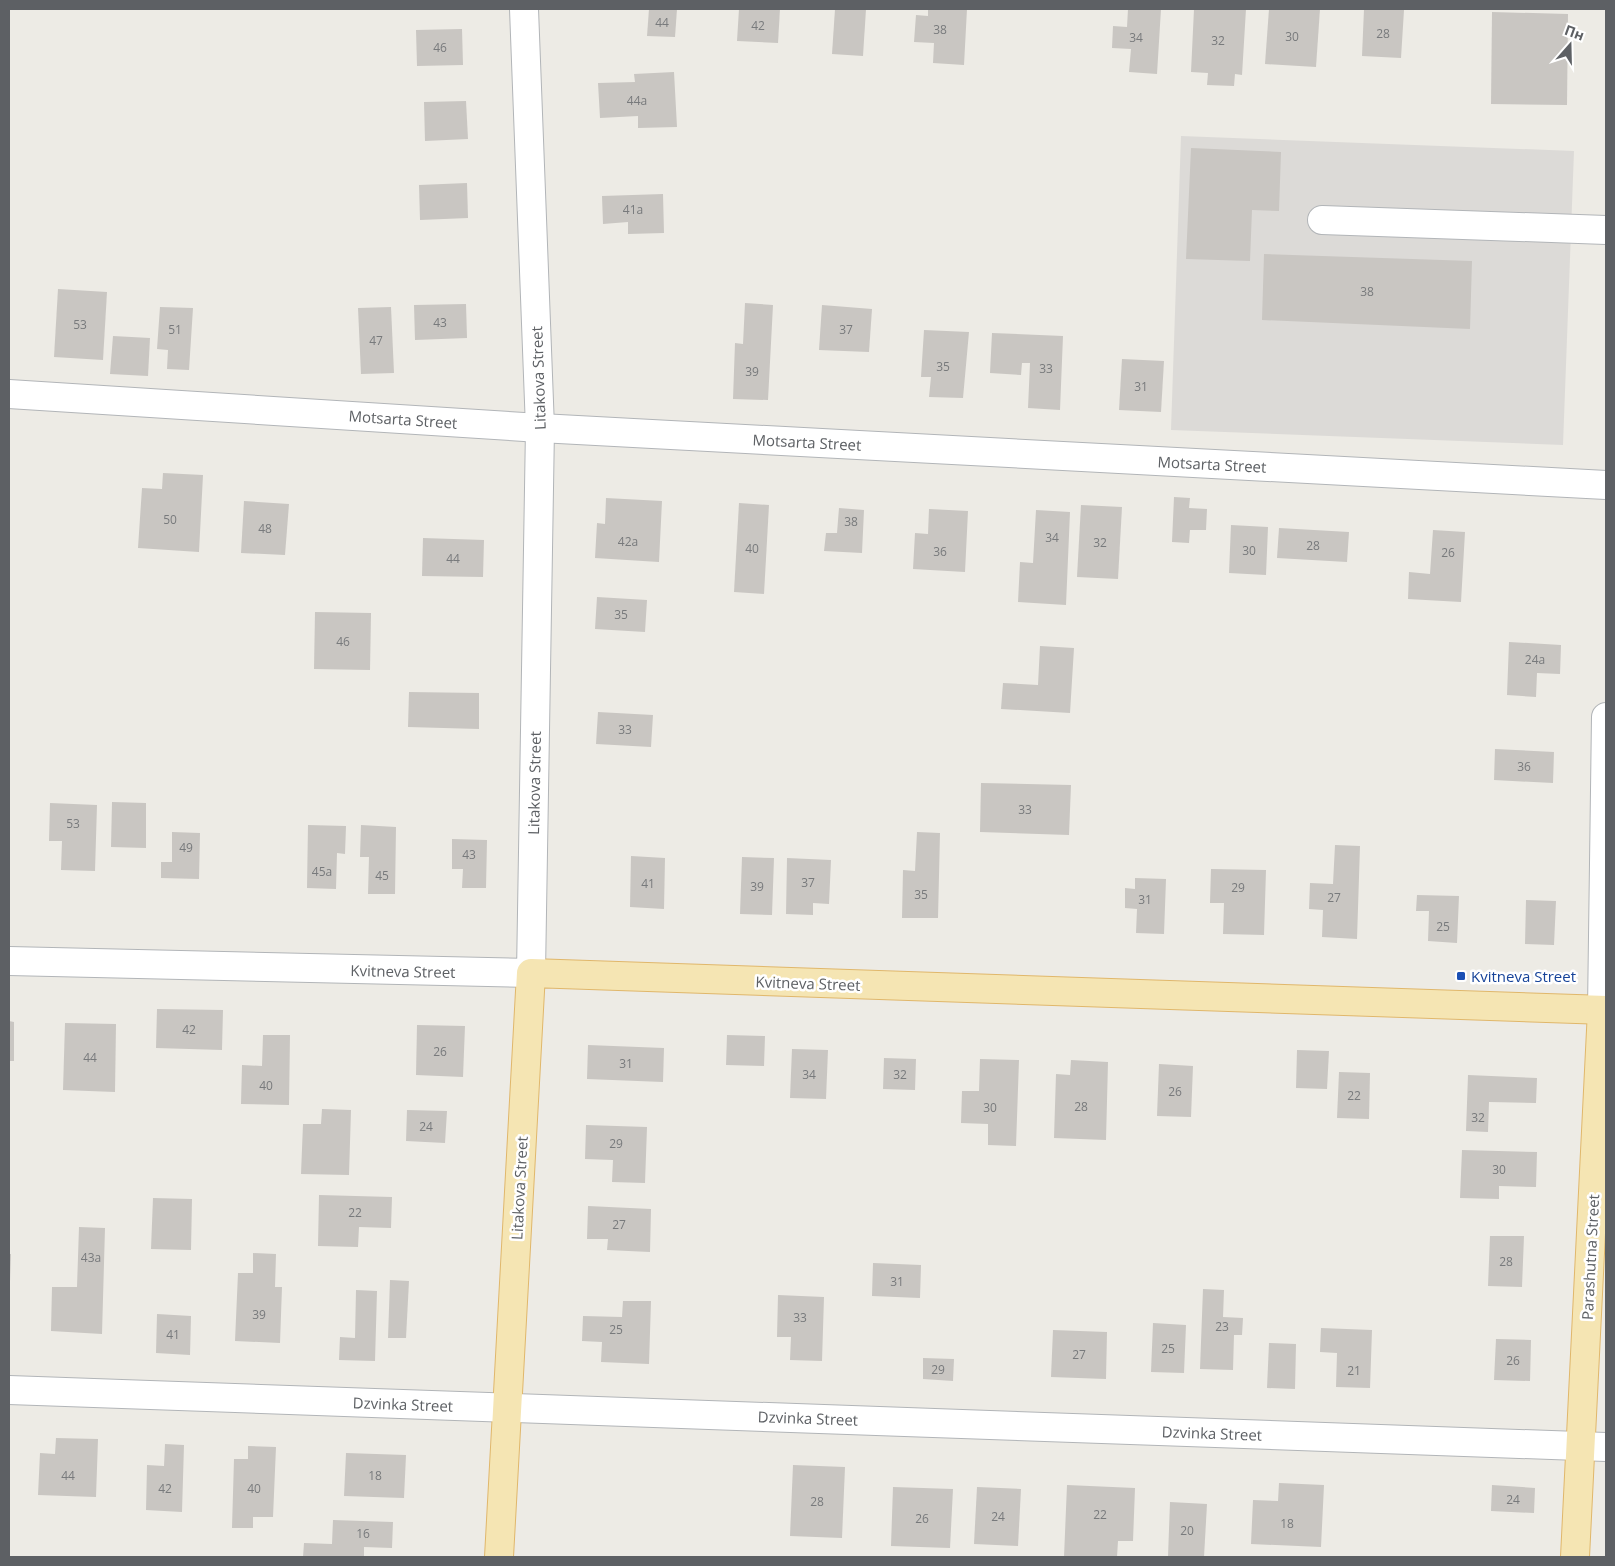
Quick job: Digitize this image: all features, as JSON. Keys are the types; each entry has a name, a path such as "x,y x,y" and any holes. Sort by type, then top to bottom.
{"main road":[{"name":"Kvitneva Street","path":"530,973 1604,1010"},
{"name":"Litakova Street","path":"499,1557 530,973"},
{"name":"Parashutna Street","path":"1575,1557 1593,1447 1604,1010"}],"street":[{"name":"Litakova Street","path":"524,9 540,428 530,973"},
{"path":"1322,220 1606,230"},
{"name":"Motsarta Street","path":"9,394 540,428 1606,485"},
{"name":"Parashutna Street","path":"1604,1010 1606,717"},
{"name":"Kvitneva Street","path":"9,961 530,973"},
{"name":"Dzvinka Street","path":"9,1390 1593,1447"}],"shaded area":[{"path":"1181,136 1574,151 1563,445 1171,430"}],"building":[{"path":"649,9 677,9 675,37 647,36"},
{"path":"739,9 780,9 778,43 737,41"},
{"path":"835,9 866,9 863,56 832,54"},
{"path":"928,9 967,9 964,65 933,63 934,43 914,42 916,15 928,16"},
{"path":"1128,9 1161,9 1157,74 1129,72 1131,49 1112,48 1113,26 1127,27"},
{"path":"1194,9 1246,9 1242,75 1235,74 1234,86 1207,85 1208,73 1191,72"},
{"path":"1269,9 1320,9 1316,67 1265,64"},
{"path":"1364,9 1404,10 1401,58 1362,56"},
{"path":"1492,12 1568,14 1567,105 1491,104"},
{"path":"462,29 463,65 417,66 416,30"},
{"path":"674,72 677,127 638,128 638,116 600,118 598,83 635,82 634,74"},
{"path":"466,101 468,139 425,141 424,102"},
{"path":"1191,148 1281,152 1279,211 1252,210 1250,261 1186,259"},
{"path":"467,183 468,218 420,220 419,185"},
{"path":"663,194 664,233 628,234 628,222 603,224 602,196"},
{"path":"1264,254 1472,261 1470,329 1262,320"},
{"path":"58,289 107,292 103,360 54,357"},
{"path":"745,303 773,305 768,400 733,399 735,343 743,344"},
{"path":"466,304 467,338 415,340 414,305"},
{"path":"822,305 872,309 869,352 819,350"},
{"path":"160,307 193,308 189,370 167,369 168,350 157,349"},
{"path":"391,307 394,373 361,374 358,308"},
{"path":"924,330 969,332 963,398 929,397 931,377 921,377"},
{"path":"992,333 1063,336 1060,410 1028,408 1030,363 1022,363 1021,375 990,373"},
{"path":"113,336 150,338 148,376 110,374"},
{"path":"1122,359 1164,361 1161,412 1119,410"},
{"path":"163,473 203,475 199,552 138,548 142,488 162,489"},
{"path":"1174,497 1190,498 1189,508 1207,509 1206,530 1190,530 1189,543 1172,542"},
{"path":"606,498 662,501 659,562 595,558 597,523 605,524"},
{"path":"244,501 289,504 285,555 241,553"},
{"path":"739,503 769,505 764,594 734,592"},
{"path":"1081,505 1122,507 1118,579 1077,577"},
{"path":"839,508 864,510 862,553 824,551 826,533 837,533"},
{"path":"929,509 968,511 965,572 913,569 915,533 928,534"},
{"path":"1036,510 1070,512 1066,605 1018,602 1020,562 1033,563"},
{"path":"1231,525 1268,527 1266,575 1229,573"},
{"path":"1279,528 1349,532 1347,562 1277,558"},
{"path":"1433,530 1465,532 1461,602 1408,599 1409,572 1430,574"},
{"path":"423,538 484,540 483,577 422,576"},
{"path":"597,597 647,600 645,632 595,629"},
{"path":"315,612 371,613 370,670 314,669"},
{"path":"1509,642 1561,645 1560,674 1537,673 1536,697 1507,695"},
{"path":"1040,646 1074,648 1070,713 1001,709 1003,683 1038,685"},
{"path":"409,692 479,693 479,729 408,727"},
{"path":"598,712 653,715 651,747 596,744"},
{"path":"1495,749 1554,752 1553,783 1494,780"},
{"path":"981,783 1071,785 1069,835 980,832"},
{"path":"112,802 146,803 146,848 111,847"},
{"path":"50,803 97,805 95,871 61,870 62,841 49,841"},
{"path":"308,825 346,826 345,854 337,853 336,889 307,888"},
{"path":"361,825 396,827 395,894 368,894 369,857 360,857"},
{"path":"172,832 200,833 199,879 161,878 161,862 172,862"},
{"path":"917,832 940,833 938,918 902,918 903,870 915,871"},
{"path":"452,839 487,840 486,888 462,888 463,869 452,869"},
{"path":"1335,845 1360,846 1357,939 1322,937 1323,910 1309,909 1310,883 1333,884"},
{"path":"631,856 665,858 664,909 630,907"},
{"path":"742,857 774,858 772,915 740,914"},
{"path":"787,858 831,860 829,904 813,903 813,915 786,914"},
{"path":"1211,869 1266,870 1264,935 1223,934 1224,903 1210,903"},
{"path":"1135,878 1166,879 1164,934 1136,933 1137,909 1125,908 1125,888 1135,889"},
{"path":"1417,895 1459,896 1457,943 1428,941 1429,911 1416,911"},
{"path":"1526,900 1556,901 1554,945 1525,944"},
{"path":"157,1009 223,1010 222,1050 156,1048"},
{"path":"9,1021 14,1022 14,1061 9,1061"},
{"path":"65,1023 116,1024 115,1092 63,1090"},
{"path":"417,1025 465,1026 463,1077 416,1075"},
{"path":"263,1035 290,1035 289,1105 241,1104 242,1065 262,1066"},
{"path":"727,1035 765,1036 764,1066 726,1065"},
{"path":"588,1045 664,1048 663,1082 587,1079"},
{"path":"792,1049 828,1050 826,1099 790,1098"},
{"path":"1297,1050 1329,1051 1327,1089 1296,1088"},
{"path":"884,1058 916,1059 915,1090 883,1089"},
{"path":"980,1059 1019,1060 1016,1146 988,1145 988,1124 961,1123 962,1091 979,1091"},
{"path":"1071,1060 1108,1062 1106,1140 1054,1138 1056,1074 1070,1075"},
{"path":"1159,1064 1193,1066 1191,1117 1157,1116"},
{"path":"1339,1072 1370,1073 1369,1119 1337,1118"},
{"path":"1468,1075 1537,1078 1536,1103 1489,1102 1488,1132 1466,1131"},
{"path":"322,1109 351,1110 349,1175 301,1174 303,1124 321,1124"},
{"path":"407,1110 447,1111 445,1143 406,1141"},
{"path":"586,1125 647,1127 645,1183 612,1182 613,1160 585,1159"},
{"path":"1462,1150 1537,1152 1536,1187 1499,1186 1499,1199 1460,1198"},
{"path":"319,1195 392,1197 391,1228 359,1227 358,1247 318,1246"},
{"path":"153,1198 192,1199 191,1250 151,1249"},
{"path":"588,1206 651,1209 650,1252 607,1250 608,1239 587,1239"},
{"path":"79,1227 105,1228 102,1334 51,1331 52,1287 77,1287"},
{"path":"1490,1236 1524,1236 1522,1287 1488,1286"},
{"path":"253,1253 276,1254 275,1287 282,1287 280,1343 235,1341 238,1273 253,1273"},
{"path":"9,1254 11,1254 10,1282 9,1282"},
{"path":"873,1263 921,1265 920,1298 872,1296"},
{"path":"390,1280 409,1281 406,1338 388,1338"},
{"path":"1203,1289 1224,1290 1223,1317 1243,1318 1242,1335 1234,1335 1233,1370 1200,1369"},
{"path":"356,1290 377,1291 375,1361 339,1360 340,1337 355,1338"},
{"path":"778,1295 824,1297 822,1361 790,1360 791,1337 777,1337"},
{"path":"623,1301 651,1301 649,1364 601,1362 602,1342 582,1341 583,1316 622,1317"},
{"path":"157,1314 191,1316 190,1355 156,1353"},
{"path":"1153,1323 1186,1325 1184,1373 1151,1372"},
{"path":"1321,1328 1372,1330 1370,1388 1336,1387 1337,1353 1320,1352"},
{"path":"1053,1330 1107,1332 1106,1379 1051,1377"},
{"path":"1496,1339 1531,1340 1530,1381 1494,1380"},
{"path":"1269,1343 1296,1344 1295,1389 1267,1388"},
{"path":"923,1358 954,1359 953,1381 923,1379"},
{"path":"56,1438 98,1439 96,1497 38,1495 40,1453 55,1454"},
{"path":"165,1444 184,1445 182,1512 146,1510 147,1465 164,1466"},
{"path":"248,1446 276,1447 273,1517 253,1517 253,1528 232,1528 234,1459 248,1459"},
{"path":"346,1453 406,1455 404,1498 344,1496"},
{"path":"793,1465 845,1467 842,1538 790,1536"},
{"path":"1279,1483 1324,1485 1321,1547 1251,1544 1253,1500 1278,1501"},
{"path":"1067,1485 1135,1488 1133,1541 1118,1541 1117,1557 1064,1557"},
{"path":"1492,1485 1535,1488 1534,1513 1491,1511"},
{"path":"893,1487 953,1489 950,1548 891,1546"},
{"path":"977,1487 1021,1489 1018,1546 974,1544"},
{"path":"1170,1502 1207,1504 1204,1557 1168,1557"},
{"path":"333,1520 393,1522 392,1548 364,1547 364,1557 303,1557 304,1543 332,1544"}],"place":[{"name":"Kvitneva Street","path":"1461,976"}]}
